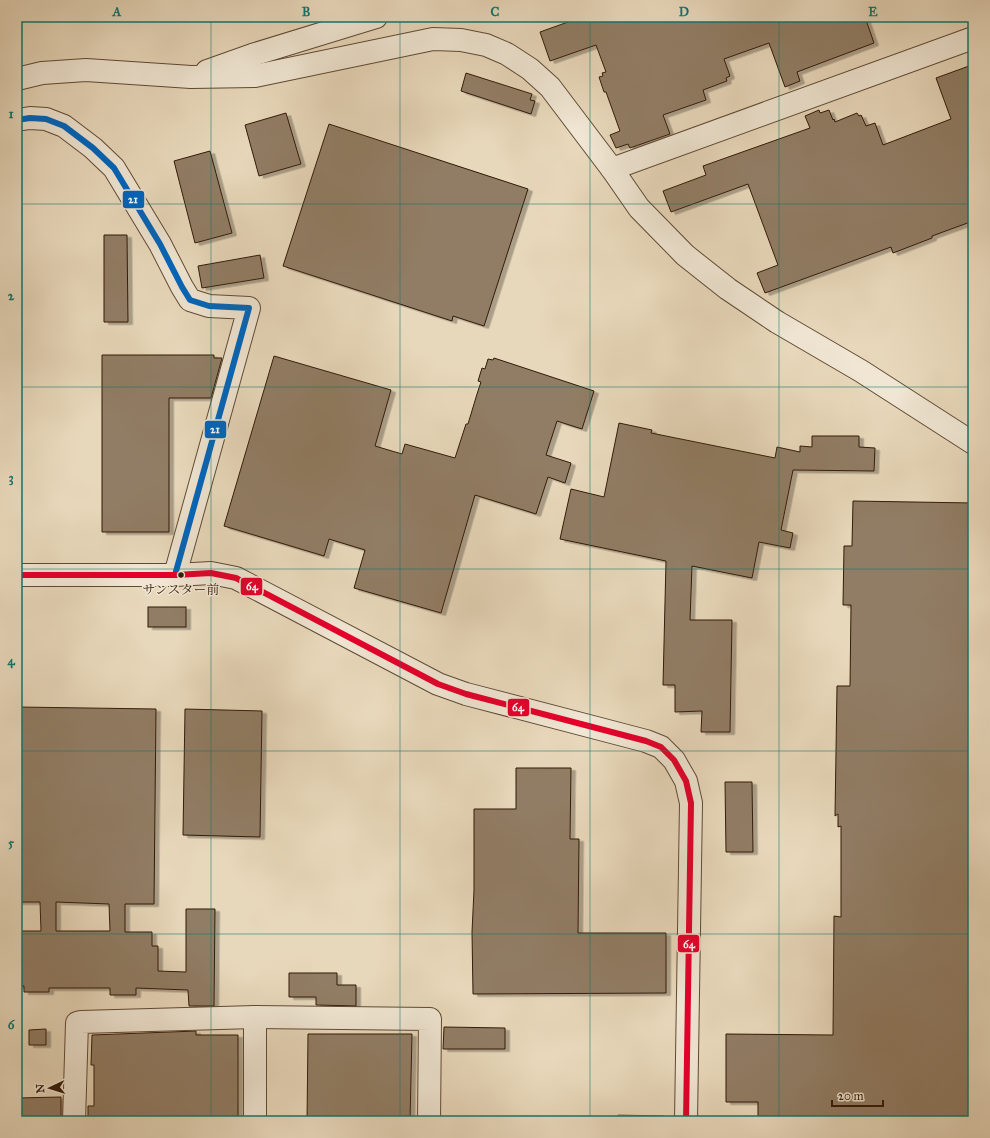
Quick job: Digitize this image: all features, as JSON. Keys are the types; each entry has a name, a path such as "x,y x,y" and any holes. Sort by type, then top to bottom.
{"street":[{"path":"191,77 252,55 376,17"},
{"path":"612,169 973,38"},
{"path":"17,79 42,73 86,70 191,77 255,76 433,39 461,40 486,45 507,54 530,68 550,87 612,169 639,208 685,255 728,289 777,322 861,371 973,443"},
{"path":"17,120 30,118 46,119 64,126 93,148 114,168 160,244 190,300 209,306 250,308 175,575"},
{"path":"17,575 175,575 211,573 236,578 438,684 466,694 646,741 661,747 674,760 686,781 691,803 686,1121"},
{"path":"254,1017 255,1121"},
{"path":"74,1121 77,1023 254,1017 430,1019 429,1121"}],"shaded area":[{"path":"618,1115 664,1116 664,1121 618,1121"}],"building":[{"path":"582,17 865,17 874,43 797,72 800,81 785,87 769,43 724,59 730,76 726,78 727,81 703,90 706,100 663,115 670,134 630,148 628,144 616,148 610,135 620,131 599,77 603,76 602,73 606,72 596,45 550,61 540,32"},
{"path":"969,66 973,78 973,221 932,236 932,238 893,253 891,247 765,293 757,273 778,265 748,184 671,212 663,191 706,175 703,166 810,128 805,116 819,110 820,113 829,110 835,122 857,113 859,116 861,115 866,126 875,123 883,145 951,119 936,78"},
{"path":"466,73 532,94 530,100 535,101 531,114 461,91"},
{"path":"286,113 301,164 259,176 245,125"},
{"path":"329,124 528,189 484,326 453,316 452,321 283,266"},
{"path":"210,151 232,233 195,243 174,161"},
{"path":"104,235 127,235 128,322 104,322"},
{"path":"260,255 264,278 202,288 198,266"},
{"path":"102,355 214,355 214,358 222,358 211,398 169,398 169,532 102,532"},
{"path":"274,356 391,390 375,446 402,454 405,444 455,458 466,424 468,424 481,382 478,381 482,368 485,369 488,359 493,360 494,358 594,391 582,429 557,421 546,455 571,463 565,483 548,477 536,514 475,495 441,613 354,588 365,550 329,539 324,556 224,526"},
{"path":"619,423 652,430 651,433 775,458 777,447 800,452 800,446 812,447 812,436 859,436 859,447 875,448 874,471 793,470 781,530 793,533 790,548 759,542 752,578 692,566 690,620 732,620 730,732 701,732 702,711 675,712 675,685 663,685 666,561 560,539 571,489 604,497"},
{"path":"853,501 973,503 973,1121 758,1121 758,1102 726,1102 726,1034 833,1035 834,916 841,917 841,826 838,827 838,814 835,816 837,686 850,686 851,605 843,605 844,546 852,546"},
{"path":"148,607 186,607 186,627 148,627"},
{"path":"18,707 156,709 154,904 125,904 125,932 152,932 152,946 158,946 158,971 186,972 186,909 215,909 214,1006 189,1006 188,990 136,988 136,995 110,995 110,988 49,988 49,992 24,992 24,986 17,986 17,931 41,931 40,902 17,902","holes":["56,902 109,904 110,931 56,931"]},
{"path":"185,709 262,711 260,837 183,835"},
{"path":"516,768 571,768 570,839 579,839 578,933 666,933 666,993 473,994 472,932 474,890 474,809 516,809"},
{"path":"725,782 752,782 753,852 726,852"},
{"path":"289,973 337,973 337,985 356,985 356,1006 316,1005 316,997 289,997"},
{"path":"444,1027 505,1028 505,1049 443,1049"},
{"path":"46,1029 46,1045 29,1045 29,1030"},
{"path":"196,1031 196,1035 238,1035 238,1121 88,1121 88,1106 94,1106 94,1065 91,1065 92,1035"},
{"path":"308,1034 412,1034 410,1121 307,1121"},
{"path":"61,1097 61,1121 17,1121 17,1098"}],"transit line":[{"name":"21","path":"17,120 30,118 46,119 64,126 93,148 114,168 160,244 190,300 209,306 249,308 175,575"},
{"name":"64","path":"17,575 175,575 211,573 236,578 438,684 466,694 646,741 661,747 674,760 686,781 691,803 686,1121"}],"place":[{"name":"サンスター前","path":"181,575"}]}
